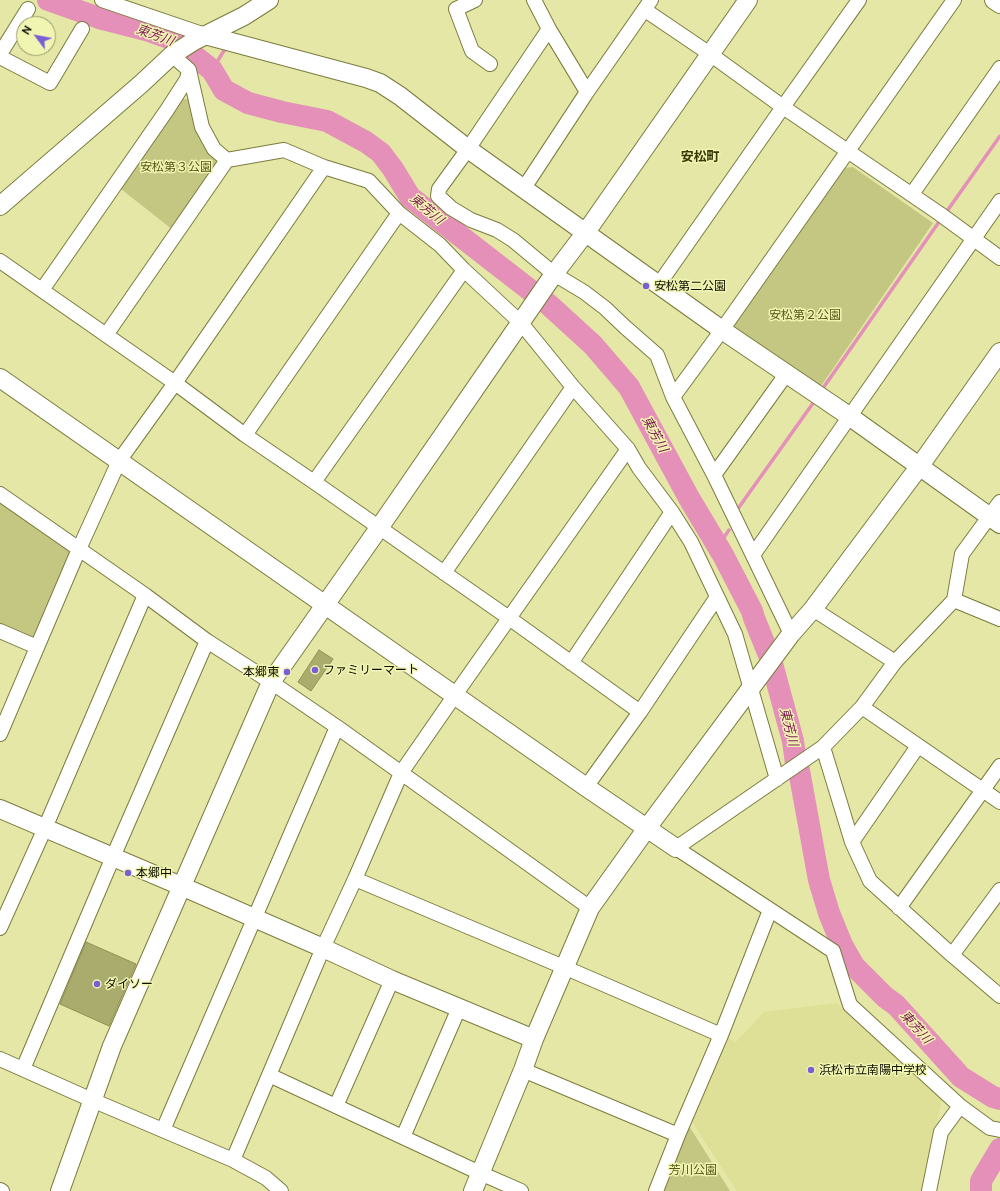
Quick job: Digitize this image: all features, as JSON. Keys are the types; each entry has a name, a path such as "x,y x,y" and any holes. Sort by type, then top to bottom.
{"street":[{"path":"102,0 200,38 366,78 380,83 400,96 468,149 722,330 850,416 919,467 997,514 962,554 954,600 895,662 862,707 823,747 676,848"},
{"path":"0,206 175,53 200,38 244,16 269,0"},
{"path":"475,0 456,9 472,52 490,64"},
{"path":"534,0 587,92"},
{"path":"60,1191 112,1046 271,682 551,279 586,232 748,0"},
{"path":"659,284 782,106 859,0"},
{"path":"673,397 722,330 954,0"},
{"path":"994,0 1000,4"},
{"path":"524,188 648,3 710,54 782,106 912,194 1000,258"},
{"path":"0,54 28,9"},
{"path":"0,57 50,83 82,29"},
{"path":"550,29 439,190 438,196 451,208 471,220 497,230 513,240 551,279 584,292 605,308 657,355 673,397 714,475 791,634"},
{"path":"175,53 189,70 202,127 214,149 227,160"},
{"path":"912,194 1000,68"},
{"path":"42,290 167,110 187,79 189,70"},
{"path":"106,335 227,160 284,150 324,167 369,182 399,213 440,244 464,270 522,321 573,387 628,449 639,468 672,512 691,542 735,634 777,779"},
{"path":"0,734 79,549 119,461 175,383 324,167"},
{"path":"753,555 1000,201"},
{"path":"245,435 399,213"},
{"path":"0,261 175,383 245,435 509,618 640,712"},
{"path":"314,482 464,270"},
{"path":"473,1191 523,1070 534,1039 566,968 590,908 647,828 791,634 813,609 919,467 1000,352"},
{"path":"714,475 787,373"},
{"path":"0,378 586,787 833,951 850,1005 960,1106 990,1128 1000,1130"},
{"path":"444,573 573,387"},
{"path":"233,1160 323,948 401,773 628,449"},
{"path":"0,494 145,595 208,641 337,727 590,908"},
{"path":"571,663 672,512"},
{"path":"0,928 45,828 145,595"},
{"path":"586,787 640,712 717,597"},
{"path":"954,600 1000,619"},
{"path":"813,609 895,662"},
{"path":"0,631 37,647"},
{"path":"23,1069 113,857 208,641"},
{"path":"862,707 1000,802"},
{"path":"163,1130 337,727"},
{"path":"852,842 918,746"},
{"path":"823,747 852,842 870,881 1000,996"},
{"path":"899,908 1000,766"},
{"path":"0,809 181,886 392,980 534,1039"},
{"path":"355,879 721,1035"},
{"path":"952,955 1000,890"},
{"path":"656,1191 678,1135 721,1035 770,910"},
{"path":"336,1106 392,980"},
{"path":"402,1137 459,1008"},
{"path":"0,1059 233,1160 266,1178 281,1191"},
{"path":"523,1070 678,1135"},
{"path":"270,1075 521,1191"},
{"path":"929,1191 941,1132 960,1106"}],"shaded area":[{"name":"浜松市立南陽中学校","path":"836,1003 942,1098 925,1191 737,1191 690,1119 727,1037 736,1042 764,1012"}],"green space":[{"name":"安松第３公園","path":"182,99 190,99 221,162 173,230 121,189"},
{"name":"安松第２公園","path":"853,167 933,223 821,386 812,385 735,332 734,324 844,168"},
{"path":"0,500 71,550 73,558 35,638 0,624"},
{"name":"芳川公園","path":"689,1126 730,1191 662,1191"}],"building":[{"name":"ファミリーマート","path":"319,650 333,659 311,691 298,682"},
{"name":"ダイソー","path":"86,942 136,964 109,1026 60,1004"}],"waterway":[{"name":"東芳川","path":"48,0 99,18 146,30 174,40 212,70 224,90 248,103 282,112 327,121 366,142 381,153 393,169 410,197 548,304 593,345 629,387 689,498 723,555 752,611 771,660 793,741 819,880 829,913 842,945 854,966 885,997 896,1005 961,1077 993,1097 1000,1099"},
{"path":"212,70 225,49"},
{"path":"945,214 1000,136"},
{"path":"821,391 941,219"},
{"path":"737,510 816,399"},
{"path":"718,546 729,530"},
{"name":"東芳川","path":"981,1191 981,1181 1000,1149"}],"place":[{"name":"安松第二公園","path":"646,286"},
{"name":"ファミリーマート","path":"315,670"},
{"name":"本郷東","path":"287,672"},
{"name":"本郷中","path":"128,873"},
{"name":"ダイソー","path":"97,984"},
{"name":"浜松市立南陽中学校","path":"811,1070"}],"district":[{"name":"安松町","path":"700,157"}]}
